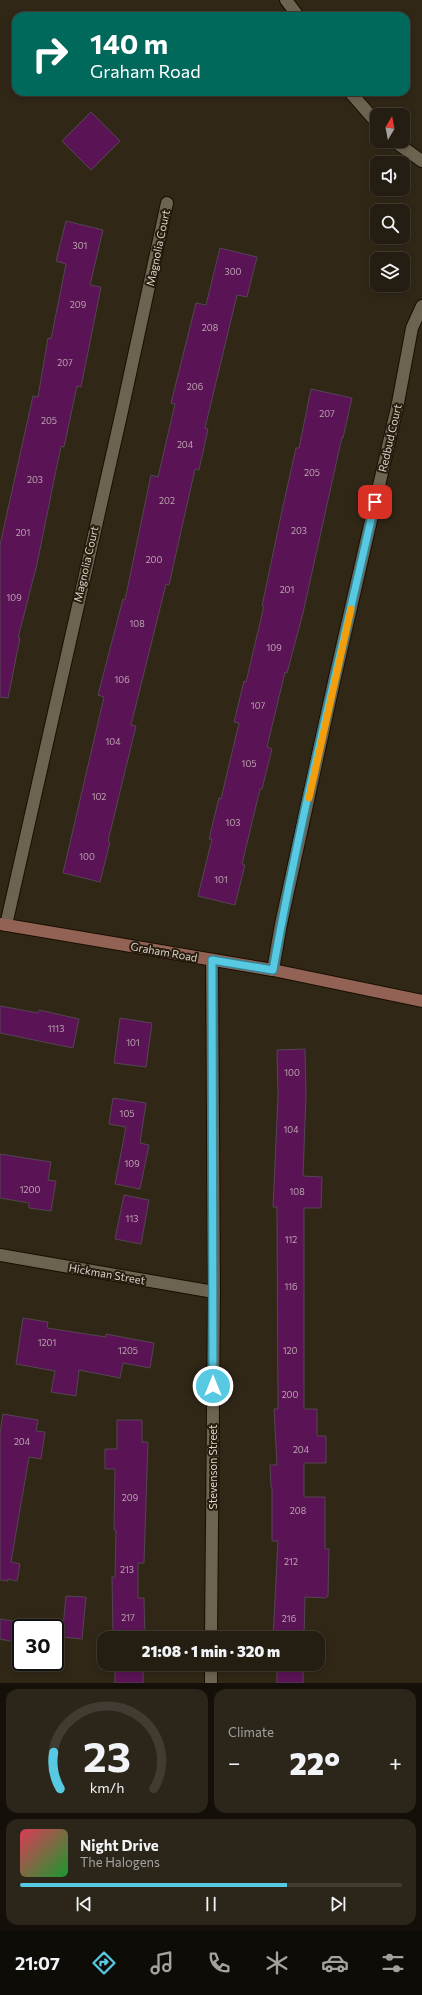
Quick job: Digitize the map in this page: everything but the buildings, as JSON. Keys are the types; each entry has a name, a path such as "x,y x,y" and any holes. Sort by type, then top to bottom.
{"main road":[{"name":"Graham Road","path":"3,924 273,970 422,1000"}],"street":[{"path":"286,0 295,12"},
{"path":"353,96 370,115"},
{"path":"404,148 422,161"},
{"name":"Magnolia Court","path":"3,924 122,411 167,203"},
{"name":"Redbud Court","path":"273,970 281,924 332,686 398,403 412,328 422,306"},
{"name":"Stevenson Street","path":"212,960 214,1292 212,1631"},
{"name":"Hickman Street","path":"0,1255 214,1292"},
{"path":"211,1671 211,1683"}],"slow traffic":[{"path":"309,798 332,686 351,609"}],"route":[{"path":"213,1386 214,1292 212,960 273,970 281,924 332,686 375,502"}]}
